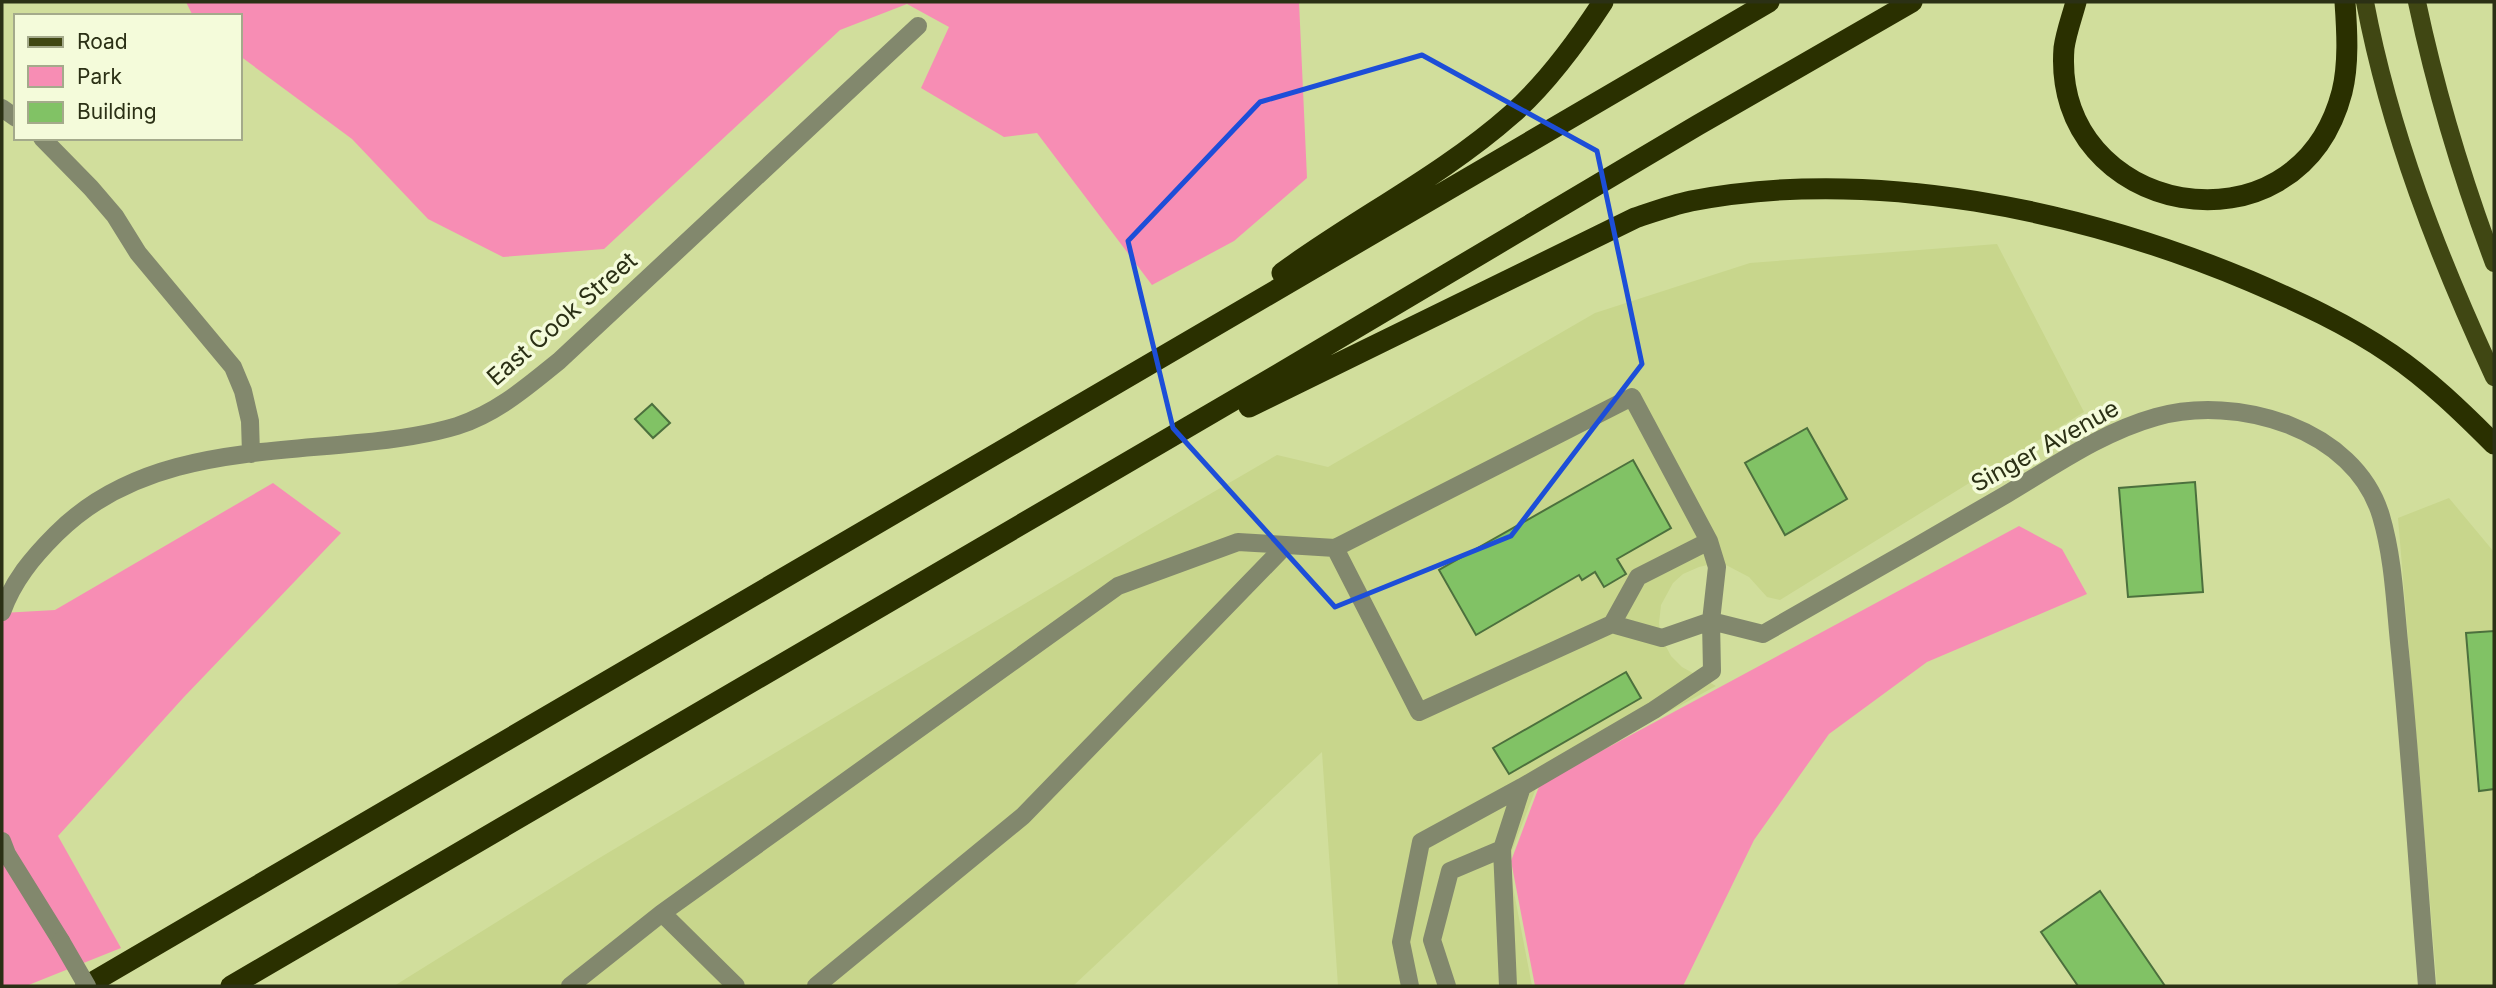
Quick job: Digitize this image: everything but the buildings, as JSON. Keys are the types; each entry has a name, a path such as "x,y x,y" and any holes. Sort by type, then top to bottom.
{"highway":[{"path":"1186,343 1313,250 1417,184 1512,113 1557,65 1603,2"},
{"path":"86,986 1769,2"},
{"path":"231,986 1912,2"},
{"path":"2076,2 2064,48 2065,74 2069,97 2085,135 2113,167 2148,188 2172,197 2218,201 2270,186 2297,167 2321,142 2342,91 2346,58 2345,2"},
{"path":"1071,495 1635,218 1689,201 1759,191 1825,188 1958,199 2043,214 2128,236 2200,260 2348,326 2443,393 2494,444"}],"main road":[{"path":"2365,2 2389,100 2429,226 2494,377"},
{"path":"2417,2 2438,91 2459,163 2494,263"}],"street":[{"name":"East Cook Street","path":"2,612 13,585 32,559 67,523 105,496 137,479 173,467 251,454 425,435 483,416 508,402 559,361 918,26"},
{"path":"44,140 115,216 138,253 233,368 243,391 250,421 251,454"},
{"path":"570,986 662,912 1118,586 1238,542 1335,548 1632,397 1709,541 1717,567 1712,621 1712,671 1654,710 1421,842 1401,942 1410,986"},
{"name":"Singer Avenue","path":"1712,621 1763,634 2083,450 2139,422 2177,412 2230,411 2281,421 2312,436 2331,448 2352,468 2368,489 2380,513 2389,549 2394,578 2427,986"},
{"path":"1335,548 1419,712 1612,624 1638,577 1709,541"},
{"path":"816,986 1023,817 1286,545"},
{"path":"1612,624 1662,638 1712,621"},
{"path":"1508,986 1502,849 1522,786"},
{"path":"2,841 8,871 61,942 86,986"},
{"path":"1447,986 1433,940 1450,871 1502,849"},
{"path":"662,912 736,986"}],"highlighted area":[{"path":"1422,55 1597,151 1642,364 1511,536 1335,607 1173,428 1128,241 1260,102"}],"shaded area":[{"path":"1997,244 2084,412 1780,600 1767,597 1749,577 1726,565 1699,567 1683,574 1673,583 1661,605 1661,637 1671,656 1682,667 1716,686 1538,783 1508,861 1532,986 1338,986 1322,752 1073,986 394,986 596,860 1277,455 1328,467 1595,313 1750,263"},
{"path":"2449,498 2494,552 2494,986 2437,986 2398,518"}],"green space":[{"path":"186,2 1299,2 1307,178 1234,241 1152,285 1037,133 1004,137 921,88 949,27 907,4 840,30 604,249 503,257 428,219 352,139 242,57 242,14 192,14"},
{"path":"273,483 341,533 184,697 58,836 121,948 26,986 2,986 2,613 55,610"},
{"path":"2019,526 2062,549 2087,594 1927,662 1829,734 1754,840 1683,986 1535,986 1511,861 1540,784"}]}
